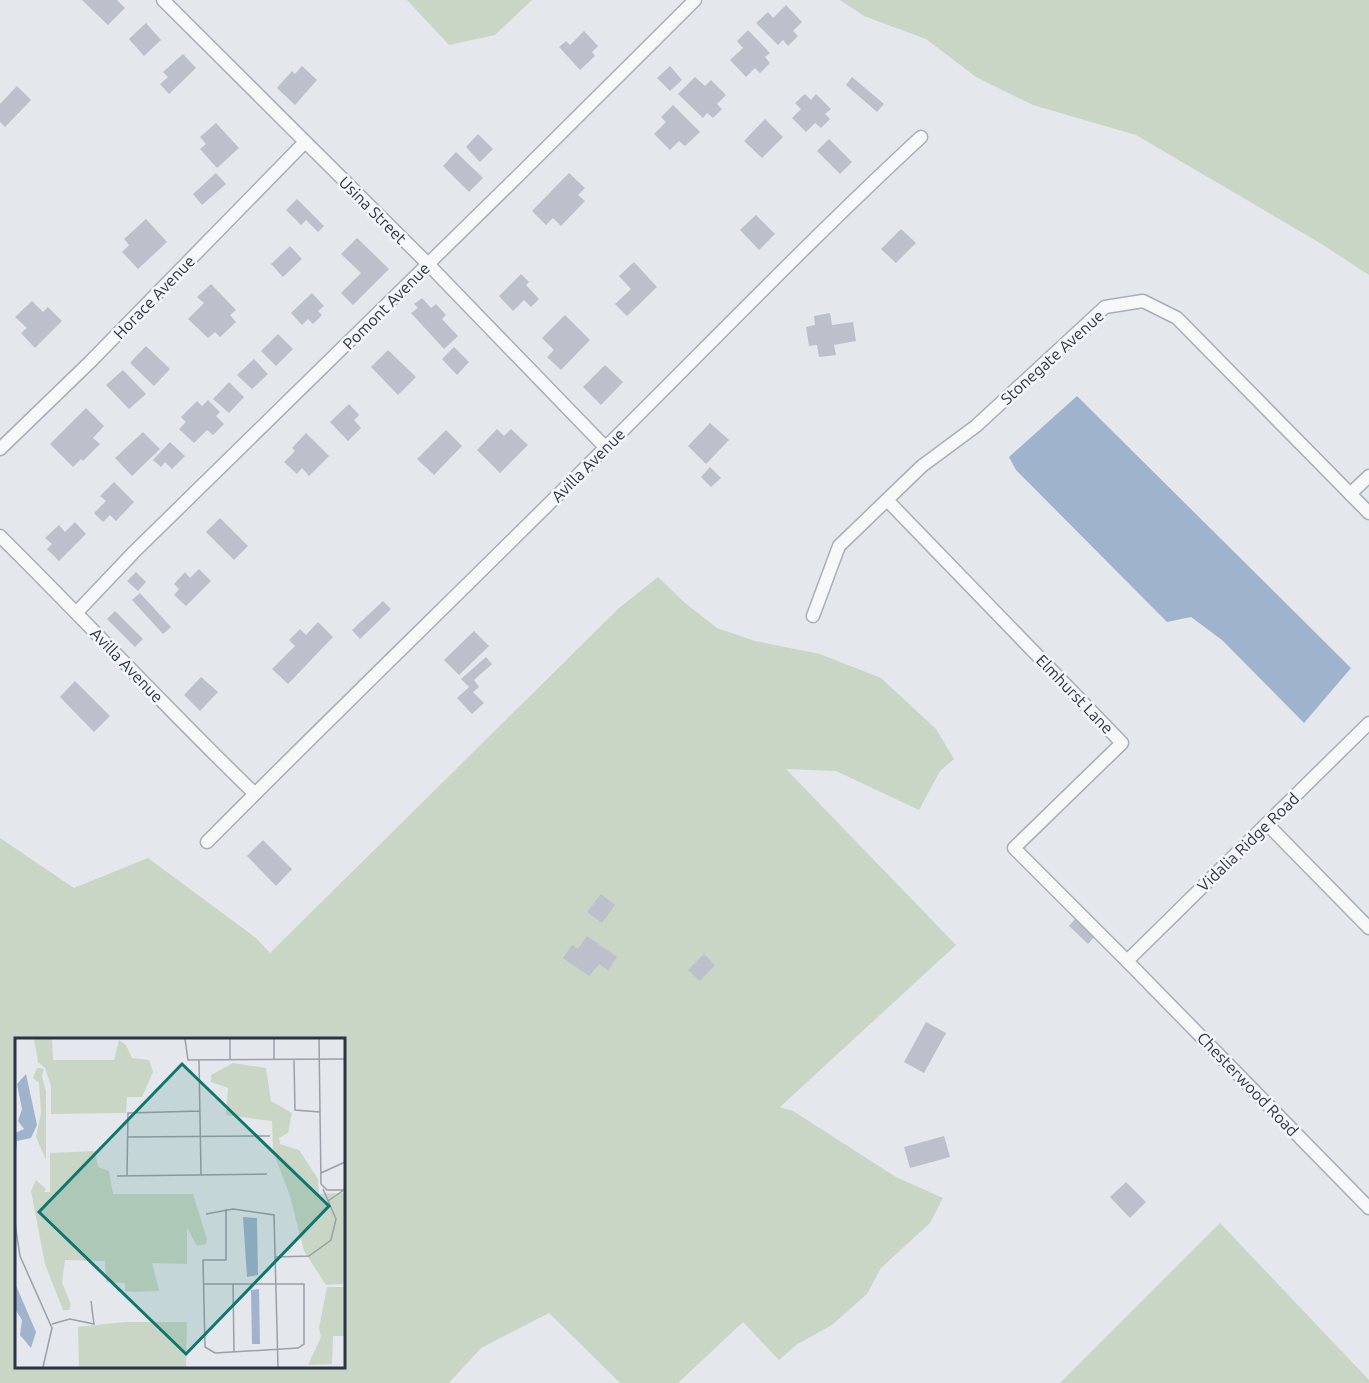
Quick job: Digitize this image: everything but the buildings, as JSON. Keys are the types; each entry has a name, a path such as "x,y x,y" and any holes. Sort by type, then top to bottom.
{"street":[{"name":"Usina Street","path":"163,0 428,264 606,448"},
{"name":"Pomont Avenue","path":"77,612 134,552 695,0"},
{"name":"Avilla Avenue","path":"207,842 606,448 839,212 921,137"},
{"name":"Horace Avenue","path":"0,449 90,362 305,142"},
{"name":"Stonegate Avenue","path":"813,616 839,546 922,466 976,426 1105,307 1143,301 1176,318 1369,513"},
{"path":"1350,494 1369,476"},
{"name":"Elmhurst Lane","path":"887,500 1122,743 1014,848 1127,961"},
{"name":"Avilla Avenue","path":"0,536 77,612 186,727 255,794"},
{"name":"Vidalia Ridge Road","path":"1127,961 1369,723"},
{"path":"1267,824 1369,928"},
{"name":"Chesterwood Road","path":"1127,961 1369,1208"}],"green space":[{"path":"407,0 532,0 495,35 449,45"},
{"path":"840,0 1369,0 1369,275 1320,243 1136,135 1033,105 976,77 926,39 864,16"},
{"path":"658,577 685,603 717,628 755,641 820,654 881,678 936,729 954,759 940,771 919,810 836,771 786,769 956,945 780,1107 793,1111 896,1177 943,1198 930,1223 881,1268 867,1294 832,1325 796,1345 779,1360 743,1322 678,1383 620,1383 549,1313 481,1348 449,1383 0,1383 0,838 74,888 148,858 256,938 270,953 619,608"},
{"path":"1220,1223 1369,1380 1369,1383 1060,1383"}],"water":[{"path":"1077,396 1351,668 1304,723 1222,640 1191,617 1167,622 1016,470 1009,457"}]}
